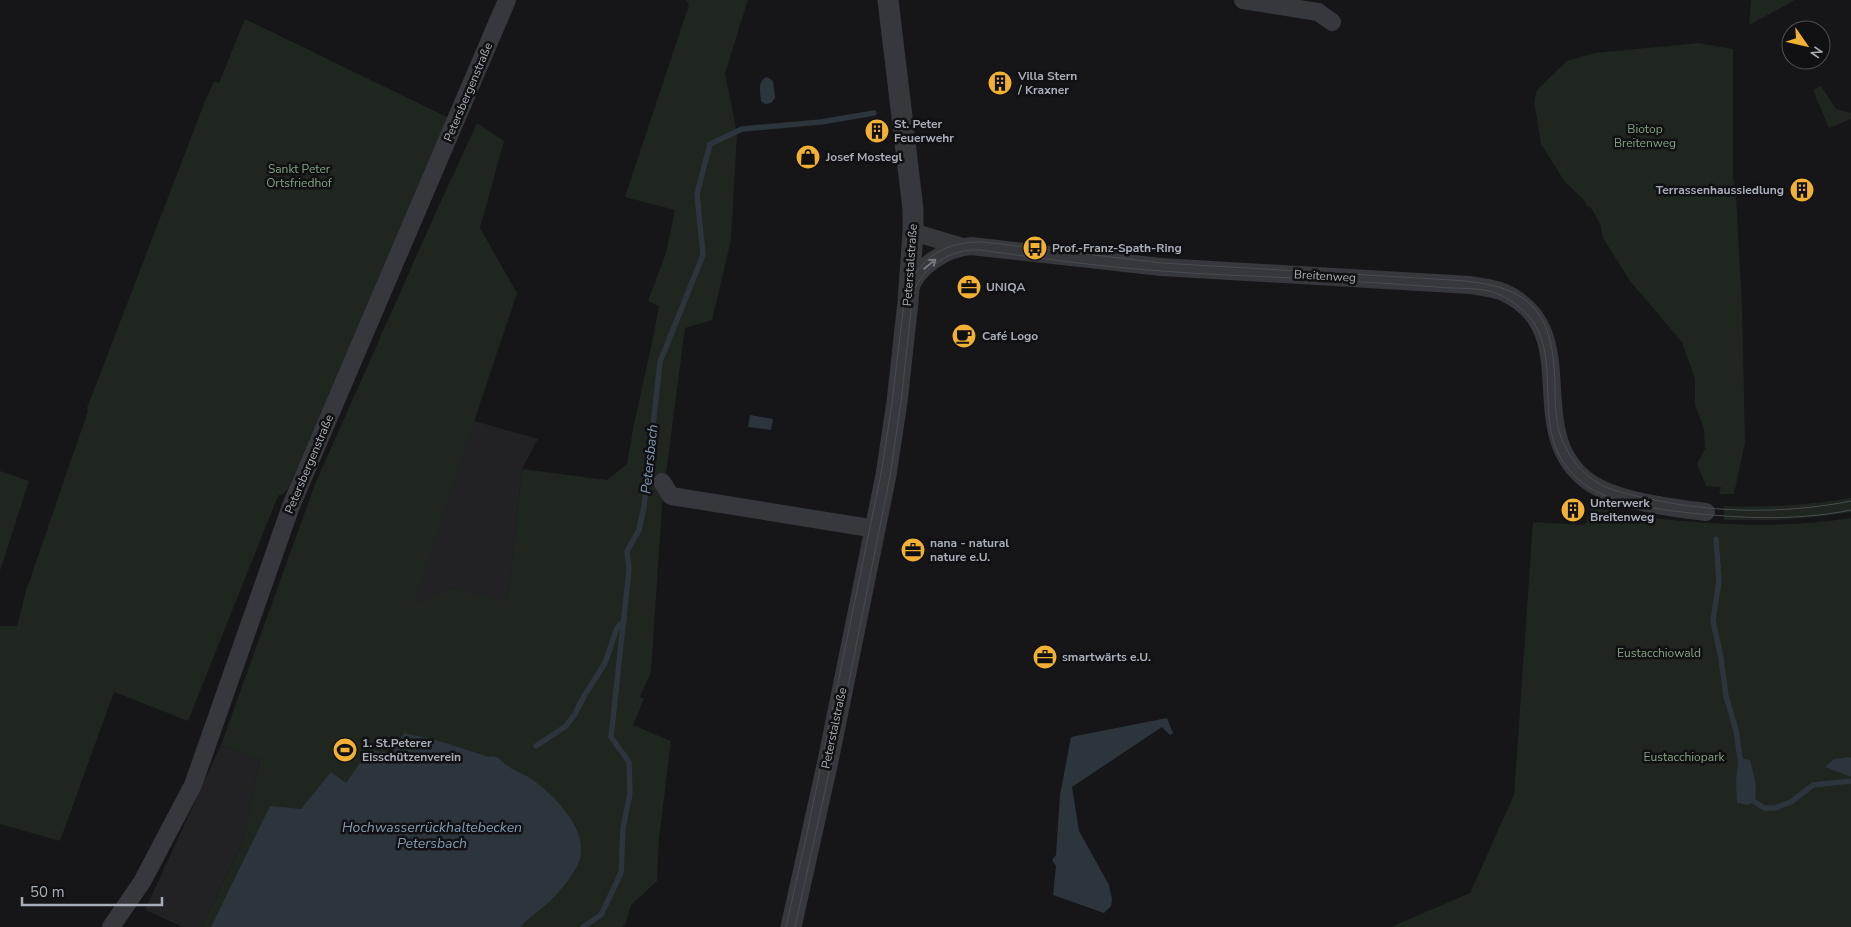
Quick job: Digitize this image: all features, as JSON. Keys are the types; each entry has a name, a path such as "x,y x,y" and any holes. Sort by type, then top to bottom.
{"street":[{"name":"Petersbergenstraße","path":"112,927 142,882 193,785 291,506 507,0"},
{"name":"Peterstalstraße","path":"791,927 876,529 897,402 909,294 914,209 888,0"},
{"path":"1243,0 1318,12 1332,22"},
{"name":"Breitenweg","path":"914,232 964,246 982,246 1161,267 1470,285 1503,292 1528,309 1538,320 1545,336 1549,353 1555,430 1564,455 1578,472 1590,482 1621,496 1660,506 1706,512"},
{"name":"Breitenweg","path":"909,294 911,286 918,275 930,263 946,253 964,246"},
{"path":"662,482 671,496 876,529"}],"shaded area":[{"path":"474,421 538,439 522,469 508,603 452,588 412,606"},
{"path":"221,745 260,760 255,780 250,820 241,845 202,927 183,927 145,910"}],"green space":[{"path":"686,0 748,0 725,73 737,133 731,240 712,320 685,328 662,505 651,672 640,697 644,699 633,725 671,741 659,839 657,881 631,905 625,925 622,927 202,927 242,843 250,817 260,760 221,745 315,484 477,123 504,141 480,228 517,293 413,605 452,588 508,602 522,469 607,480 627,464 659,306 648,301 666,253 675,210 625,197 689,5"},
{"path":"1751,0 1795,0 1749,25"},
{"name":"Sankt Peter Ortsfriedhof","path":"245,19 451,119 288,489 282,495 279,495 276,501 188,721 114,692 60,841 0,824 0,626 17,626 25,594 88,411 87,408 207,96 214,81 219,83"},
{"name":"Biotop Breitenweg","path":"1699,43 1733,49 1733,176 1736,196 1742,306 1745,443 1734,494 1719,494 1721,487 1706,486 1697,464 1705,449 1704,429 1695,405 1695,379 1682,342 1630,281 1603,238 1600,224 1592,209 1565,182 1541,144 1534,101 1537,90 1567,61 1595,53"},
{"path":"1821,86 1836,109 1851,113 1851,119 1829,128 1813,90"},
{"path":"0,471 29,481 0,571"},
{"path":"1851,498 1851,512 1777,520 1724,520 1724,506 1788,505"},
{"name":"Eustacchiowald","path":"1592,505 1625,514 1725,524 1809,523 1851,518 1851,927 1391,927 1470,893 1514,795 1533,522 1585,525"}],"water":[{"path":"767,77 773,81 775,98 771,103 765,104 761,101 760,84"},
{"path":"750,415 773,419 771,430 748,427"},
{"path":"1167,718 1173,733 1170,735 1162,727 1072,787 1079,831 1109,885 1112,899 1111,906 1104,913 1053,895 1056,866 1052,860 1056,855 1060,795 1071,737"},
{"name":"Hochwasserrückhaltebecken Petersbach","path":"404,733 436,740 489,757 497,757 510,768 537,783 557,801 574,824 579,836 581,847 580,859 564,885 548,903 521,927 211,927 270,806 301,809 331,772 346,783 369,750 391,753"},
{"path":"1739,758 1750,760 1755,781 1756,792 1754,802 1748,805 1737,803 1736,781"},
{"path":"1851,758 1851,777 1825,767 1834,759"}],"waterway":[{"name":"Petersbach","path":"583,927 601,915 621,873 623,828 630,793 629,762 611,737 629,570 627,551 639,530 644,507 660,362 703,255 697,194 710,144 742,129 821,122 874,113"},
{"path":"1716,539 1719,581 1713,621 1721,658 1726,696 1736,730 1741,765"},
{"path":"536,746 566,726 575,714 605,663 617,628 624,620"},
{"path":"1749,798 1764,808 1775,808 1791,802 1813,785 1851,781"}],"tram line":[{"path":"786,927 881,474 892,403 905,294 917,271 934,254 945,249 956,245 983,242 1162,263 1452,280 1500,288 1517,295 1531,305 1542,319 1549,336 1553,358 1556,410 1560,434 1576,464 1598,483 1612,489 1663,502 1717,509 1798,509 1851,501"},
{"path":"795,927 847,691 890,476 901,402 913,293 918,283 931,267 959,252 980,250 1071,262 1199,274 1342,281 1493,292 1516,305 1533,322 1541,338 1546,357 1552,437 1565,465 1590,488 1631,504 1673,511 1717,515 1762,518 1807,516 1851,510"}],"place":[{"name":"Villa Stern / Kraxner","path":"1000,83"},
{"name":"St. Peter Feuerwehr","path":"877,131"},
{"name":"Josef Mostegl","path":"808,157"},
{"name":"Terrassenhaussiedlung","path":"1802,190"},
{"name":"Prof.-Franz-Spath-Ring","path":"1035,248"},
{"name":"UNIQA","path":"969,287"},
{"name":"Café Logo","path":"964,336"},
{"name":"Unterwerk Breitenweg","path":"1573,510"},
{"name":"nana - natural nature e.U.","path":"913,550"},
{"name":"smartwärts e.U.","path":"1045,657"},
{"name":"1. St.Peterer Eisschützenverein","path":"345,750"}],"park label":[{"name":"Eustacchiopark","path":"1684,757"}]}
